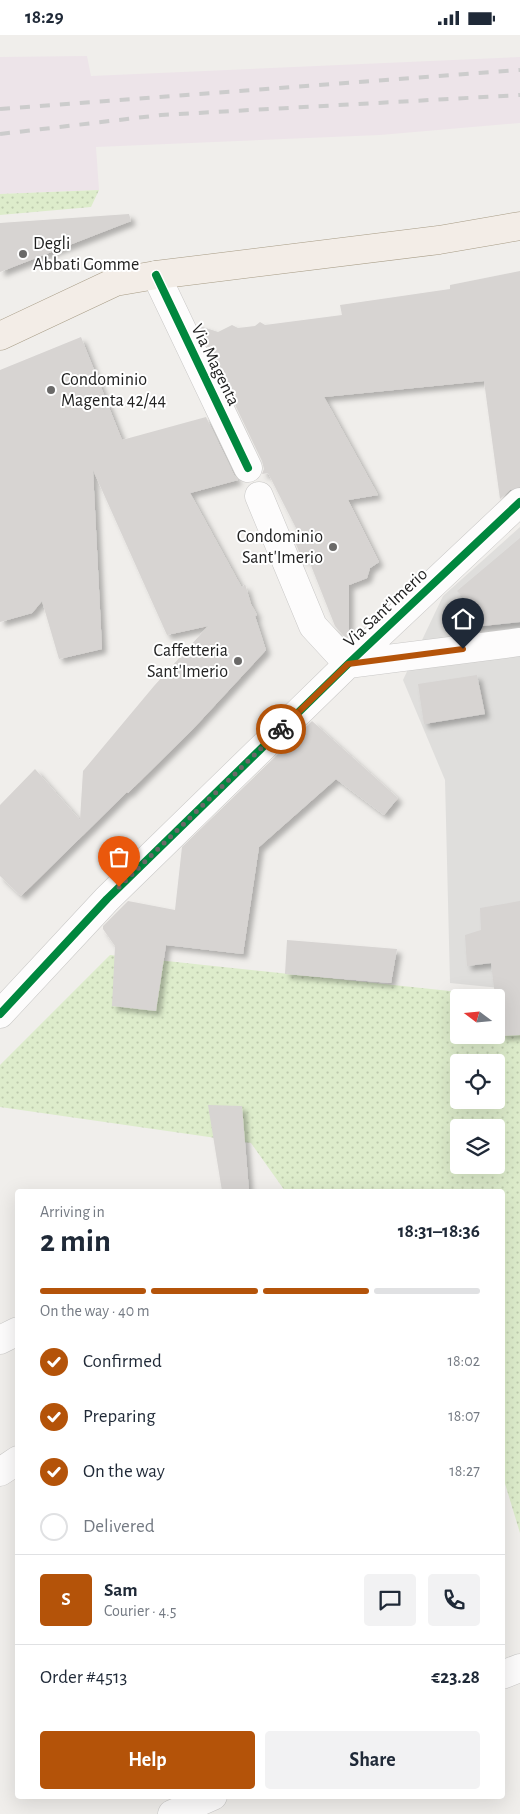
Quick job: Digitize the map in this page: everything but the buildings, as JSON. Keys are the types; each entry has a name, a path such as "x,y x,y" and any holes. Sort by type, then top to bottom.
{"main road":[{"path":"0,336 115,282 156,275 439,241 520,226"}],"street":[{"name":"Via Magenta","path":"156,275 248,468"},
{"name":"Via Sant'Imerio","path":"259,496 313,626 348,664"},
{"name":"Via Sant'Imerio","path":"0,1014 107,899 348,664 520,502"},
{"path":"348,664 520,642"},
{"path":"0,1340 15,1332"},
{"path":"0,1472 15,1462"},
{"path":"505,1674 520,1668"},
{"path":"172,1814 206,1799"}],"shaded area":[{"path":"87,56 91,76 520,57 520,123 380,135 96,147 99,190 0,194 0,57"},
{"path":"520,527 520,987 500,988 450,983 445,780 403,680 443,596"}],"green space":[{"path":"99,190 91,207 0,215 0,194"},
{"path":"110,955 450,991 450,1044 505,1044 505,996 520,995 520,1533 505,1484 505,1189 284,1189 251,1143 0,1107 0,1065"}],"railway":[{"path":"0,109 520,70"},
{"path":"0,134 161,115 520,95"}],"cycle path":[{"path":"156,275 248,468"},
{"path":"0,1014 107,899 348,664 520,502"}],"way so far":[{"path":"119,887 281,729"}],"place":[{"name":"Degli Abbati Gomme","path":"23,254"},
{"name":"Condominio Magenta 42/44","path":"51,390"},
{"name":"Condominio Sant'Imerio","path":"333,547"},
{"name":"Caffetteria Sant'Imerio","path":"238,661"}],"route":[{"path":"281,729 348,664 463,649"}]}
